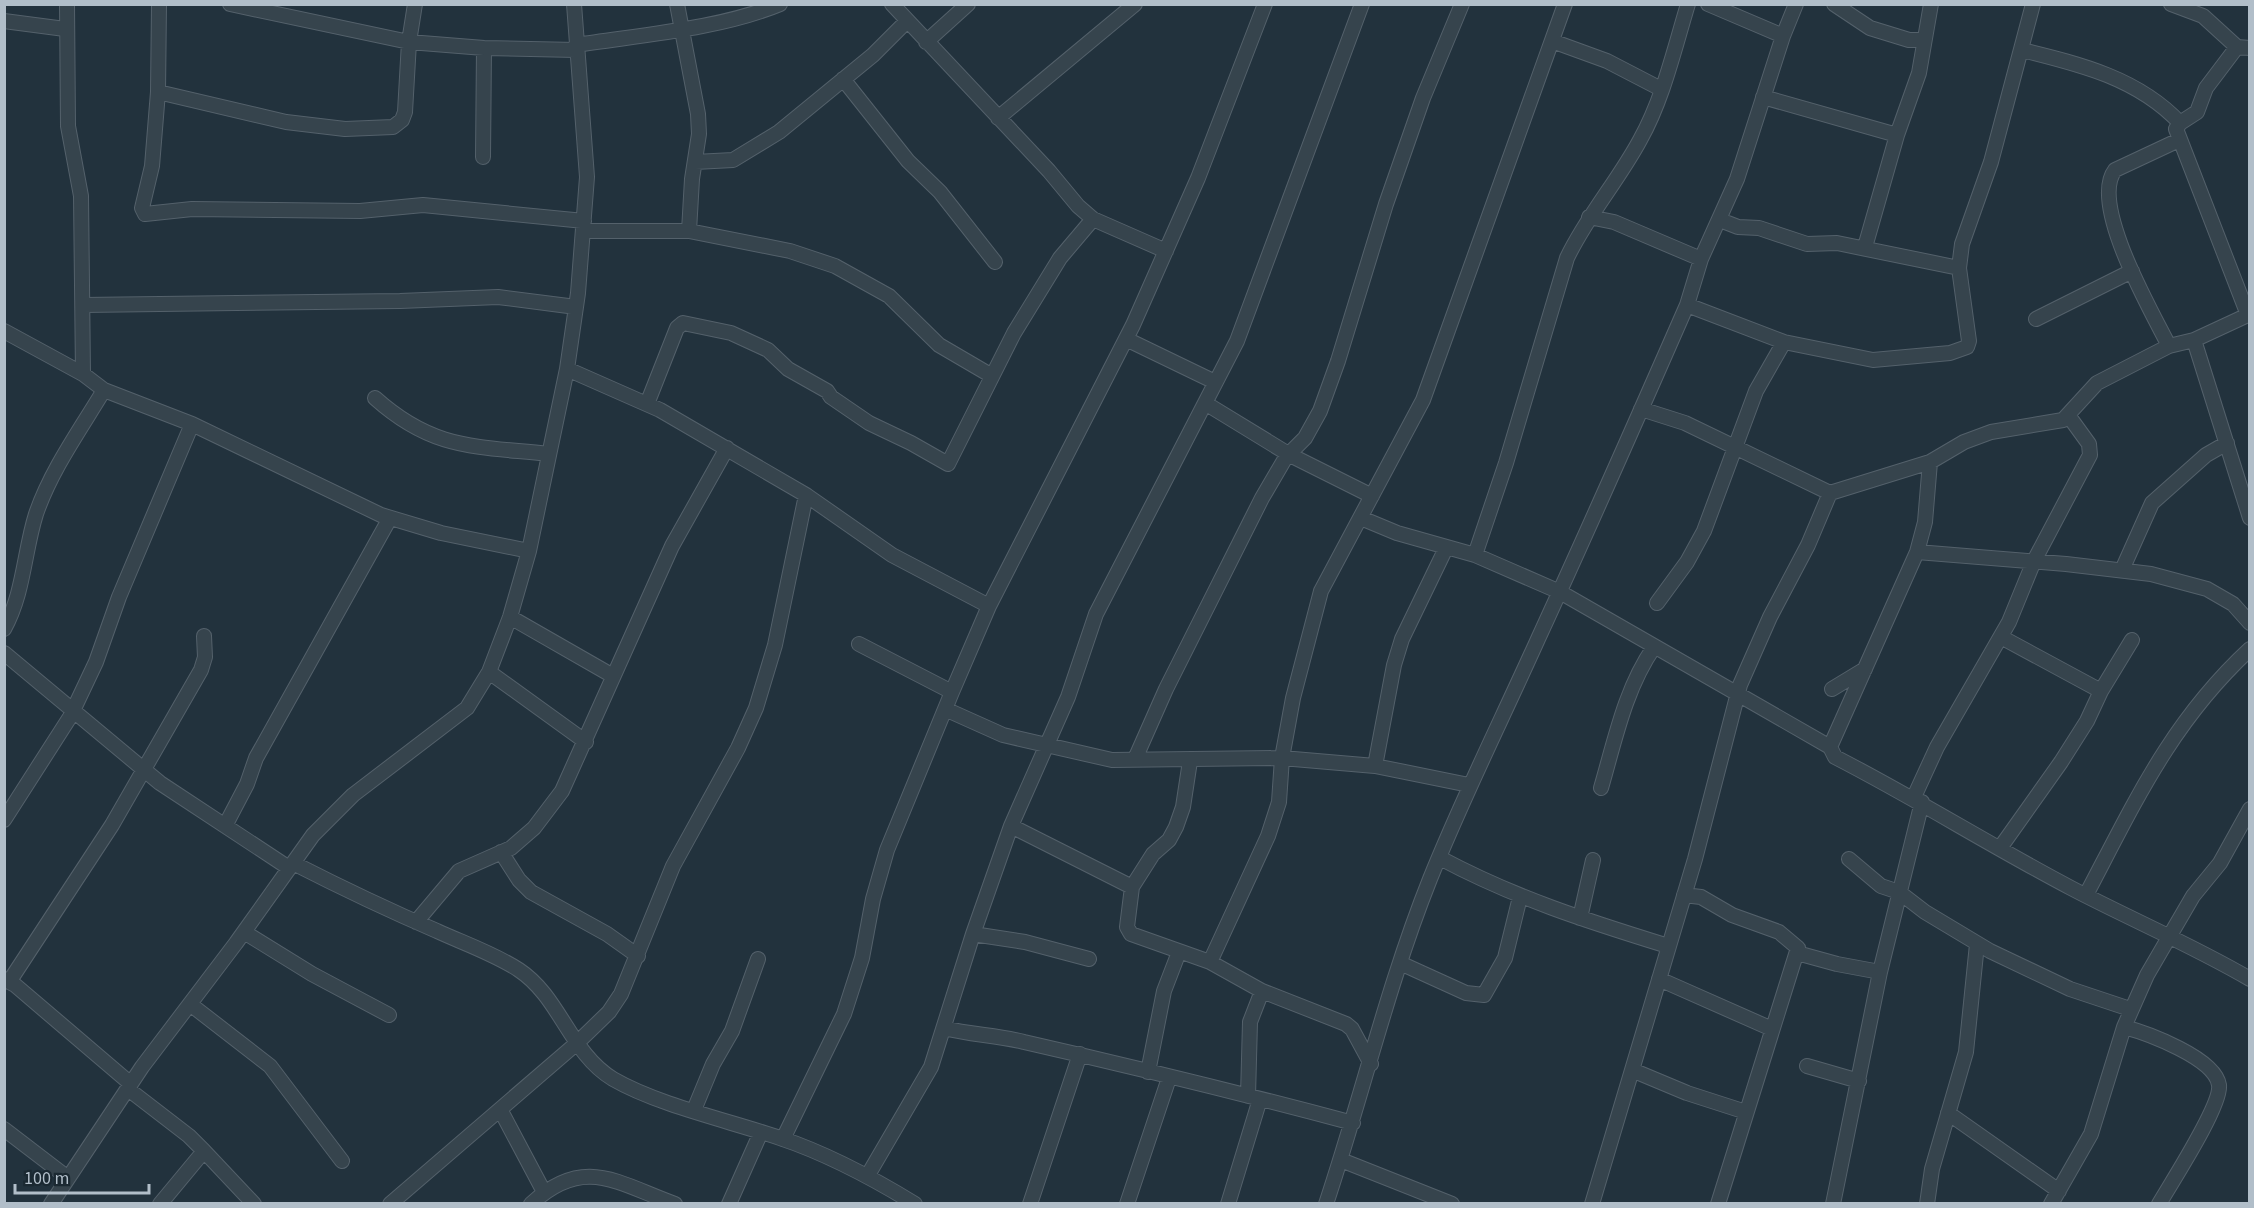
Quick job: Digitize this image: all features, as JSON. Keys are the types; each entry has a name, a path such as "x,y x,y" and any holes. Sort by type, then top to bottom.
{"street":[{"path":"67,4 65,29 68,126 81,196 83,374"},
{"path":"159,4 158,92 152,166 142,208 148,215 192,209 360,211 423,205 584,226 689,231 790,251 835,266 889,296 939,345 992,376"},
{"path":"230,4 409,42 484,48 576,47 681,29 766,10 780,4"},
{"path":"158,92 286,122 345,129 393,127 402,120 405,112 409,42 415,4"},
{"path":"51,1203 129,1086 313,835 335,811 467,708 489,672 510,617 529,551 567,369 576,307 587,177 574,4"},
{"path":"677,4 698,114 699,134 689,231"},
{"path":"892,4 906,22 1078,206 1093,219 1166,251"},
{"path":"926,42 968,4"},
{"path":"998,118 1135,4"},
{"path":"783,1139 844,1014 862,958 873,899 887,850 952,692 989,606 1126,339 1198,178 1265,4"},
{"path":"868,1175 931,1067 973,934 1011,826 1047,746 1096,614 1237,341 1362,4"},
{"path":"1135,759 1166,689 1262,498 1290,455 1305,438 1320,411 1338,361 1386,204 1423,98 1462,4"},
{"path":"1210,962 1268,836 1279,802 1282,758 1293,698 1312,617 1321,591 1423,400 1565,4"},
{"path":"1475,555 1506,463 1567,258 1589,217 1616,182 1641,138 1661,89 1688,4"},
{"path":"1708,4 1783,36"},
{"path":"1326,1203 1353,1123 1400,963 1440,858 1469,785 1560,592 1687,305 1701,260 1720,220 1796,4"},
{"path":"1834,4 1870,27 1910,40 1924,40"},
{"path":"1865,247 1897,135 1919,73 1931,4"},
{"path":"1687,305 1784,342 1873,360 1963,350 1969,341 1959,268 1962,244 1991,162 2033,4"},
{"path":"1641,409 1685,423 1830,493 1930,462 1964,442 1991,432 2057,422 2068,415 2097,383 2169,346 2194,340 2249,315 2176,129 2180,123 2197,112 2206,88 2243,47 2203,16 2171,4"},
{"path":"4,21 65,29"},
{"path":"695,162 724,162 743,155 779,132 843,80 906,22"},
{"path":"1552,41 1628,70 1661,89"},
{"path":"483,158 484,48"},
{"path":"2022,50 2108,74 2141,91 2169,111 2180,123"},
{"path":"843,80 908,161 940,192 995,262"},
{"path":"1763,97 1897,135"},
{"path":"2169,346 2132,271 2114,224 2109,180 2115,170 2124,164 2179,140"},
{"path":"1589,217 1614,222 1701,260"},
{"path":"646,404 677,328 683,323 731,333 760,345 788,369 827,391 831,397 869,423 948,464 1014,333 1060,258 1093,219"},
{"path":"1720,220 1738,227 1759,228 1807,244 1837,243 1865,247 1959,268"},
{"path":"2036,319 2132,271"},
{"path":"83,305 400,302 498,297 576,307"},
{"path":"4,332 83,374 104,390 192,424 390,518 441,534 529,551"},
{"path":"1126,339 1215,382"},
{"path":"2194,340 2250,518"},
{"path":"1657,603 1687,562 1704,531 1733,447 1756,391 1784,342"},
{"path":"567,369 646,404 727,448 806,495 892,555 989,606"},
{"path":"4,629 18,592 36,514 56,470 104,390"},
{"path":"375,398 411,427 442,441 548,454"},
{"path":"1204,403 1290,455 1372,496"},
{"path":"1833,1203 1918,800 1937,747 2001,637 2034,561 2090,455 2089,444 2068,415"},
{"path":"4,820 73,711 96,662 119,597 192,424"},
{"path":"2122,570 2152,503 2206,455 2227,443"},
{"path":"416,922 459,871 501,852 534,828 562,791 586,742 613,675 672,546 727,448"},
{"path":"1830,747 1917,552 1925,522 1930,462"},
{"path":"1592,1203 1684,895 1746,666 1808,545 1830,493"},
{"path":"390,1203 424,1172 501,1111 577,1043 609,1012 621,994 673,866 738,748 756,708 775,645 806,495"},
{"path":"225,826 247,784 256,758 390,518"},
{"path":"1361,518 1397,533 1475,555 1560,592 1830,747 1835,757 1918,800 2086,895 2250,979"},
{"path":"1375,766 1394,665 1402,639 1446,548"},
{"path":"1917,552 2034,561 2151,574 2207,589 2233,604 2250,623"},
{"path":"510,617 613,675"},
{"path":"204,636 204,664 144,770 7,980 189,1136 254,1203"},
{"path":"2001,637 2101,691"},
{"path":"2000,848 2087,721 2101,691 2132,640"},
{"path":"859,644 952,692"},
{"path":"1601,788 1627,699 1638,671 1654,647"},
{"path":"2086,895 2132,805 2173,735 2198,701 2250,649"},
{"path":"4,652 144,770 225,826 291,866 520,970 550,1000 577,1043 611,1078 635,1091 783,1139 868,1175 915,1203"},
{"path":"1832,689 1864,669"},
{"path":"489,672 586,742"},
{"path":"945,710 1003,735 1112,760 1190,761 1282,758 1375,766 1469,785"},
{"path":"1190,761 1183,807 1176,827 1169,840 1153,854 1132,887 1128,931 1210,962 1262,991 1346,1024 1352,1029 1371,1064"},
{"path":"2051,1203 2091,1134 2130,1009 2169,936 2193,896 2220,863 2250,808"},
{"path":"1011,826 1132,887"},
{"path":"501,852 519,880 531,892 607,934 638,956"},
{"path":"1440,858 1520,897 1668,946"},
{"path":"1849,859 1881,885 1899,892 1977,944 2070,989 2130,1009"},
{"path":"1580,918 1593,860"},
{"path":"1684,895 1701,897 1732,915 1779,932 1798,948 1718,1203"},
{"path":"1400,963 1466,993 1481,996 1489,990 1505,958 1520,897"},
{"path":"244,932 312,974 389,1015"},
{"path":"973,934 1025,942 1089,959"},
{"path":"1927,1203 1930,1176 1966,1052 1977,944"},
{"path":"1148,1072 1164,991 1179,952"},
{"path":"1797,953 1880,972"},
{"path":"694,1110 713,1064 732,1030 758,958"},
{"path":"1659,979 1772,1029"},
{"path":"1228,1203 1254,1097 1250,1022 1262,991"},
{"path":"190,1004 270,1066 342,1161"},
{"path":"2124,1027 2175,1045 2208,1070 2219,1083 2219,1093 2205,1125 2159,1203"},
{"path":"944,1028 970,1035 997,1035 1080,1054 1353,1123"},
{"path":"1030,1203 1080,1054"},
{"path":"1807,1066 1859,1081"},
{"path":"1632,1070 1688,1093 1746,1112"},
{"path":"1127,1203 1169,1077"},
{"path":"501,1111 544,1192"},
{"path":"1948,1113 2059,1191"},
{"path":"4,1129 68,1178"},
{"path":"729,1203 761,1132"},
{"path":"160,1203 204,1151"},
{"path":"1341,1160 1452,1203"},
{"path":"531,1203 560,1182 587,1174 675,1203"}]}
